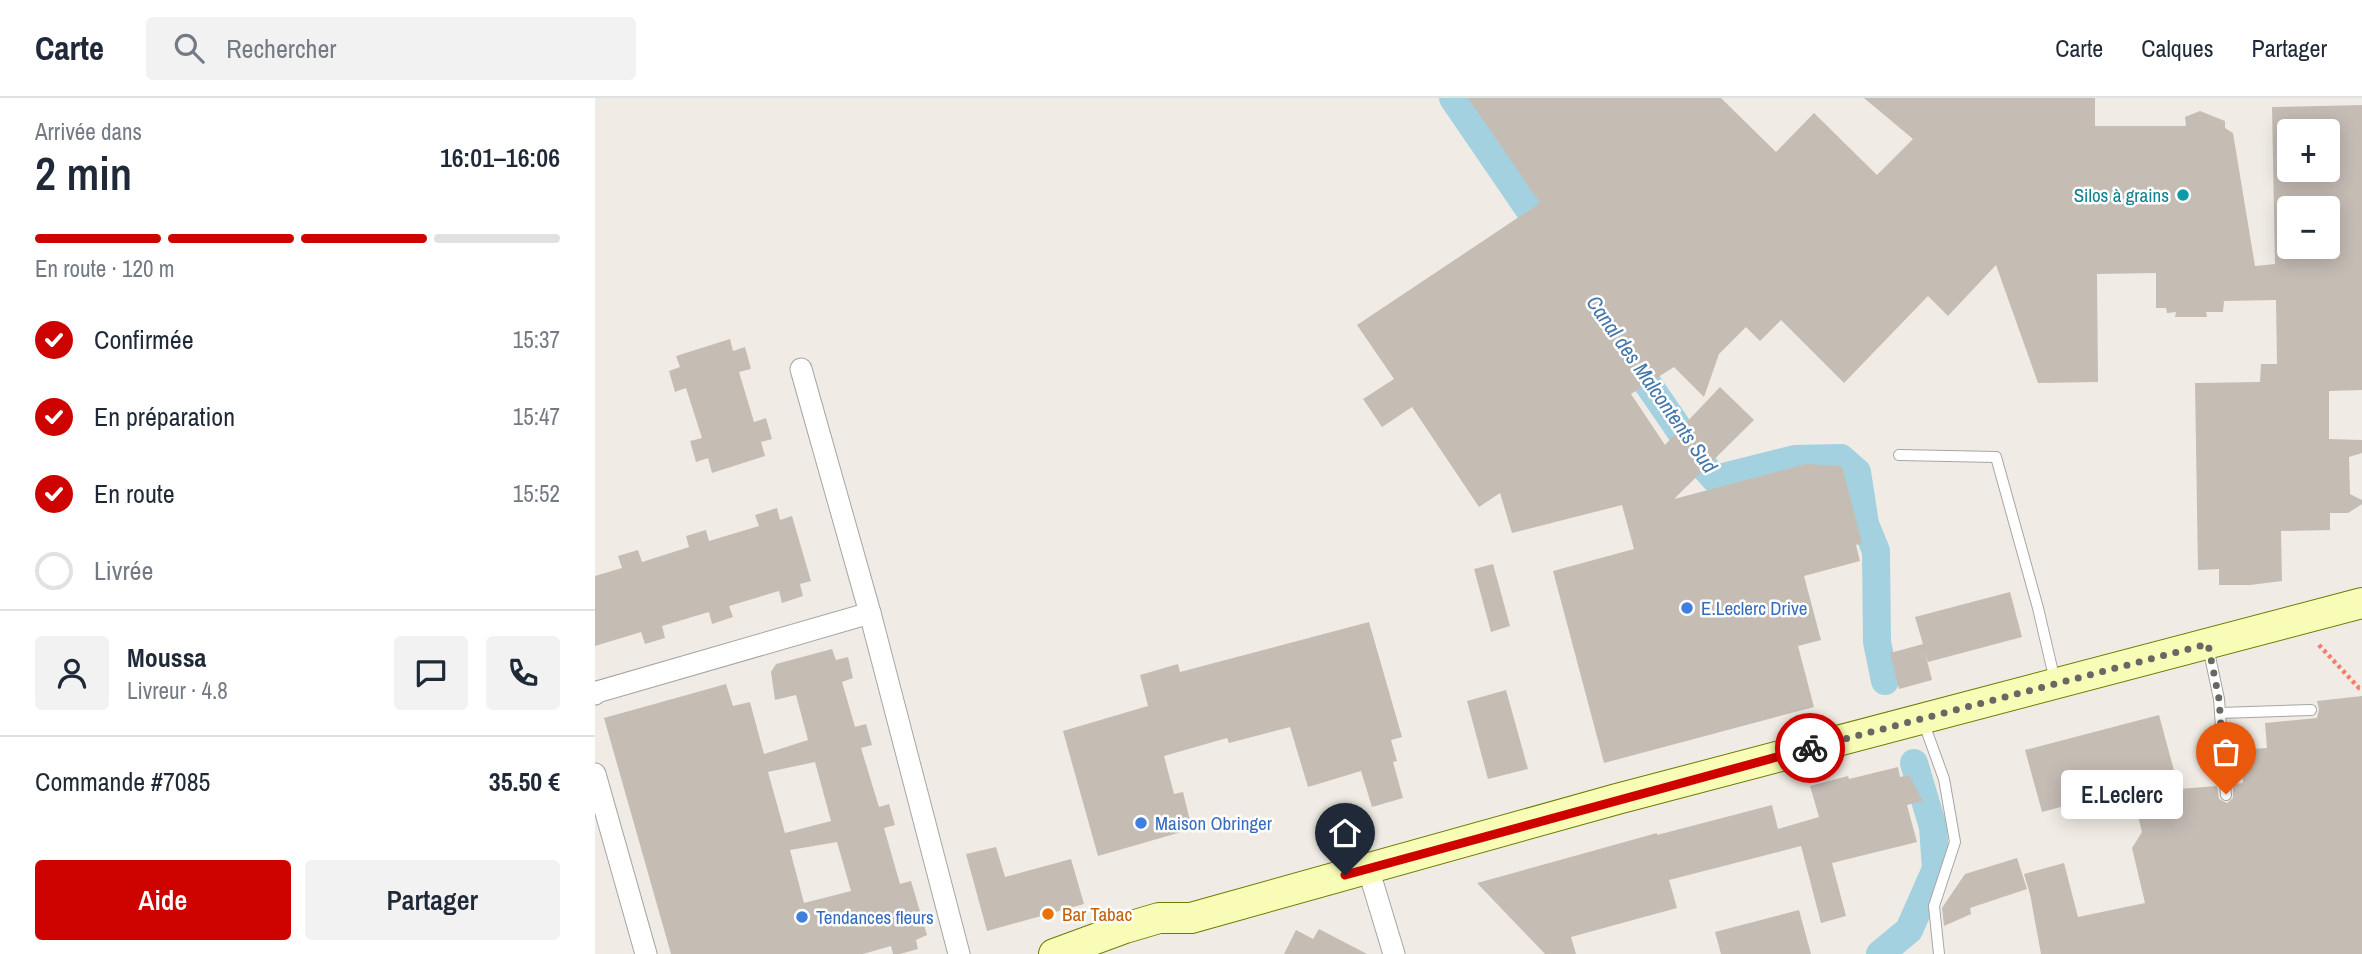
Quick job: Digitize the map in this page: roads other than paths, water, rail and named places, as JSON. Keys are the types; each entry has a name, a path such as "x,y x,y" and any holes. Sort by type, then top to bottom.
{"main road":[{"path":"1113,954 1151,934 1212,910 1617,799 2362,603"},
{"path":"1054,954 1159,918 1191,918"}],"street":[{"path":"801,369 870,612 959,954"},
{"path":"595,694 870,612"},
{"path":"595,774 646,954"},
{"path":"1369,869 1394,954"}],"lane":[{"path":"1899,455 1996,457 2056,684"},
{"path":"2208,644 2219,699 2226,794"},
{"path":"2220,713 2311,710"},
{"path":"1922,718 1944,779 1955,842 1934,906 1939,954"}],"waterway":[{"name":"Canal des Malcontents Sud","path":"1453,98 1550,240"},
{"name":"Canal des Malcontents Sud","path":"1626,352 1715,479 1795,459 1841,458 1857,472 1865,524 1876,551 1877,642 1885,681"},
{"name":"Canal des Malcontents Sud","path":"1880,954 1909,930 1936,869 1933,827 1914,763"}],"place":[{"name":"Silos à grains","path":"2183,195"},
{"name":"E.Leclerc Drive","path":"1687,608"},
{"name":"E.Leclerc","path":"2226,794"},
{"name":"Maison Obringer","path":"1141,823"},
{"name":"Bar Tabac","path":"1048,914"},
{"name":"Tendances fleurs","path":"802,917"}]}
